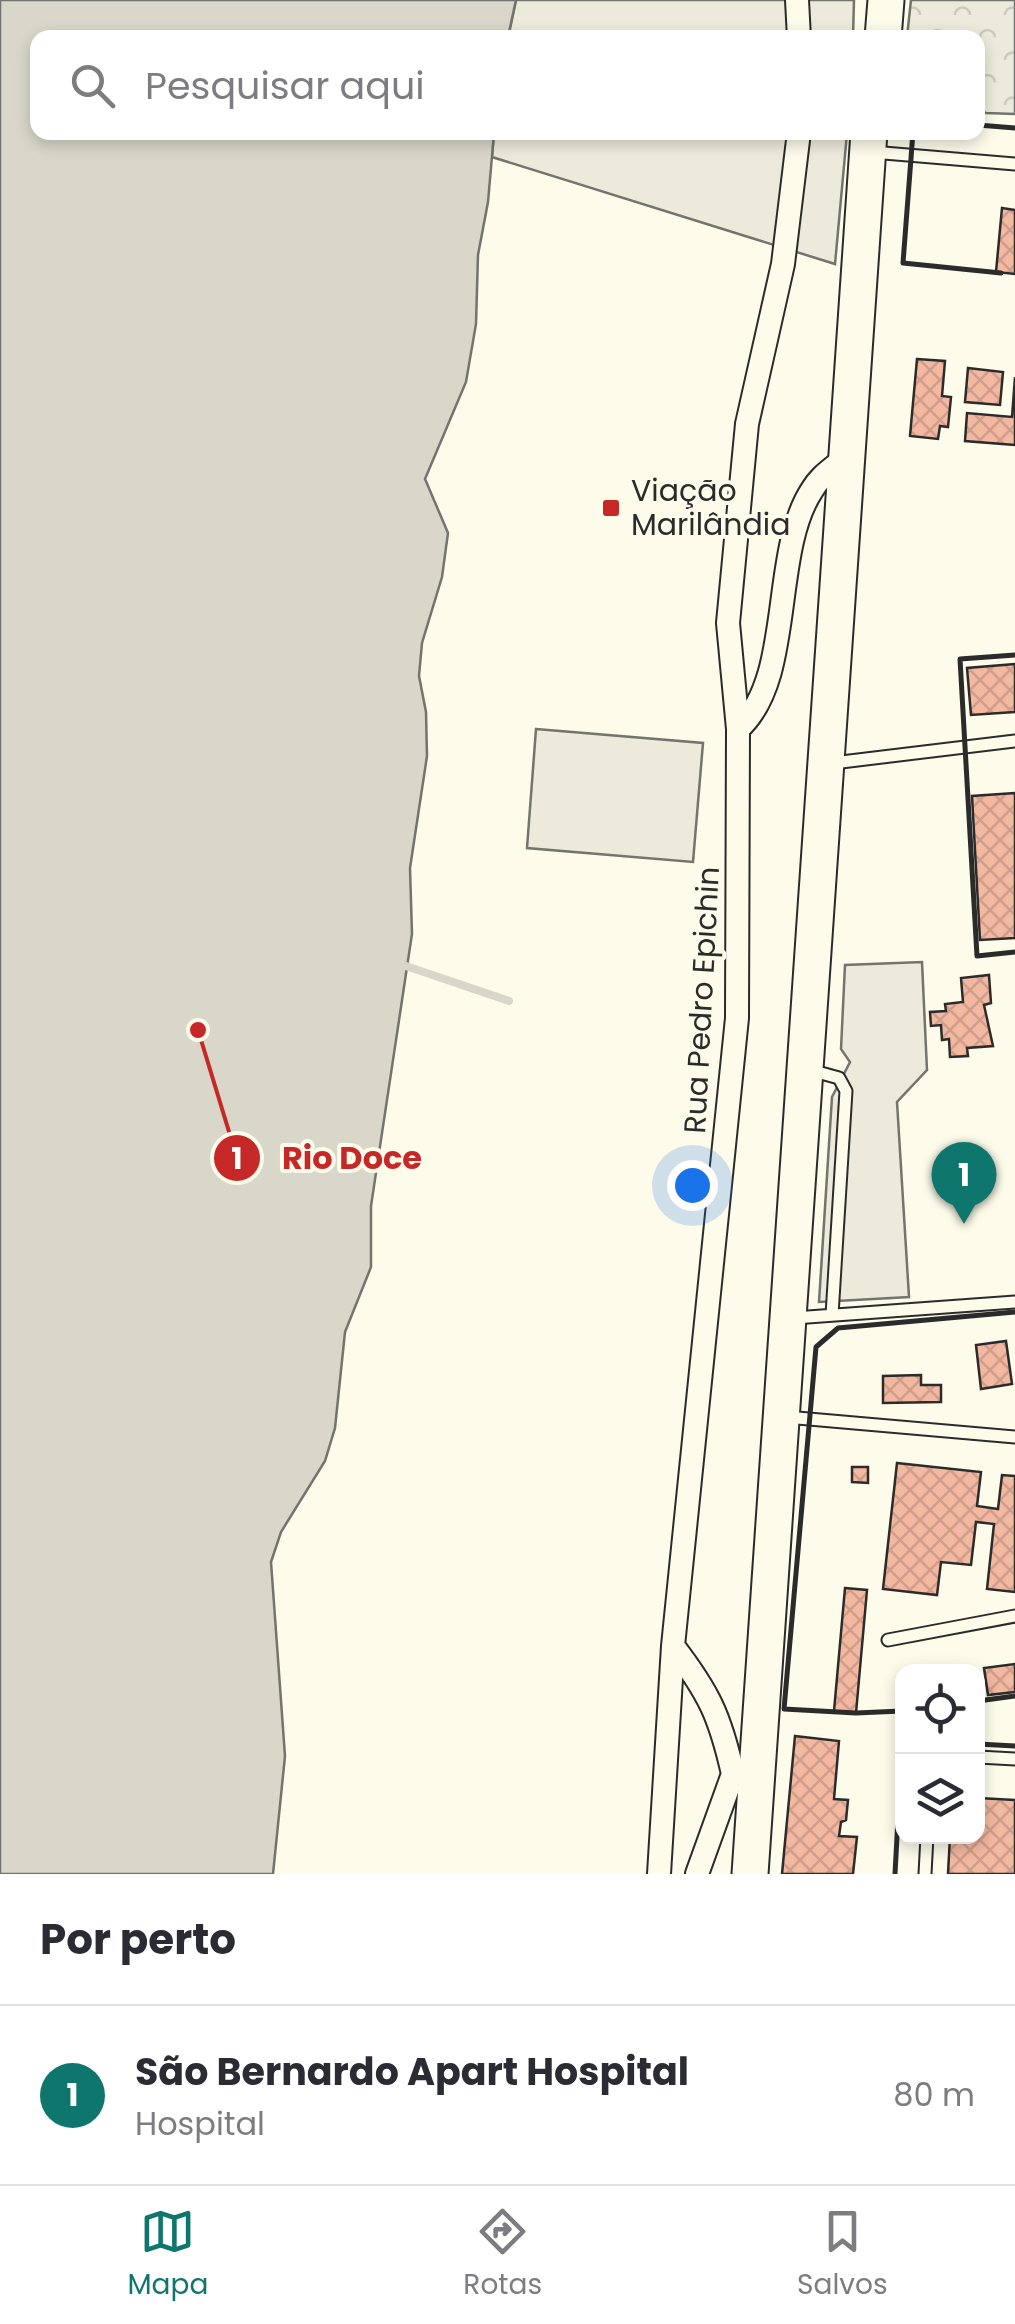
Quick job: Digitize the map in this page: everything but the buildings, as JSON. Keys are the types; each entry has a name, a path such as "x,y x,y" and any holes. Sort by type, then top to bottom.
{"main road":[{"path":"868,30 869,0"},
{"path":"884,30 886,0"},
{"path":"750,1874 745,1774 782,1417 823,764 869,140"}],"street":[{"path":"796,0 798,30"},
{"name":"Rua Pedro Epichin","path":"659,1874 674,1646 738,1018 738,729 728,623 747,424 784,264 798,140"},
{"path":"738,729 752,716 766,687 800,515 820,478 845,458"},
{"path":"674,1646 722,1722 745,1774 697,1874"}],"lane":[{"path":"869,140 1015,164"},
{"path":"823,764 1015,741"},
{"path":"806,1069 839,1078 846,1091 832,1315"},
{"path":"789,1318 1015,1302"},
{"path":"782,1417 1015,1437"},
{"path":"888,1640 1015,1616"},
{"path":"985,1757 1015,1759"},
{"path":"925,1874 927,1844"}],"green space":[{"path":"516,0 854,0 853,30 510,30"},
{"path":"911,0 1015,0 1015,114 985,113 985,30 908,30"},
{"path":"493,140 846,140 835,264 492,157"},
{"path":"536,729 703,743 693,862 527,848"}],"shaded area":[{"path":"0,0 516,0 510,30 30,30 30,140 493,140 478,255 476,324 466,382 425,479 448,533 442,577 422,643 419,676 426,712 427,756 410,868 412,934 371,1206 371,1267 345,1332 335,1428 325,1461 281,1532 271,1562 285,1756 273,1874 0,1874"},
{"path":"922,962 927,1070 897,1102 909,1297 819,1302 832,1097 850,1062 841,1049 845,965"}],"waterway":[{"path":"400,964 509,1001"}],"wall":[{"path":"985,126 1015,128"},
{"path":"912,140 903,263 1001,273"},
{"path":"1015,655 960,659 977,956 1015,952"},
{"path":"895,1711 784,1709 816,1347 838,1328 1015,1312"},
{"path":"985,1700 1015,1696"},
{"path":"985,1744 1015,1746"},
{"path":"895,1874 901,1754"}],"place":[{"name":"Viação Marilândia","path":"611,508"},
{"name":"Rio Doce","path":"198,1030"},
{"name":"São Bernardo Apart Hospital","path":"964,1224"}]}
